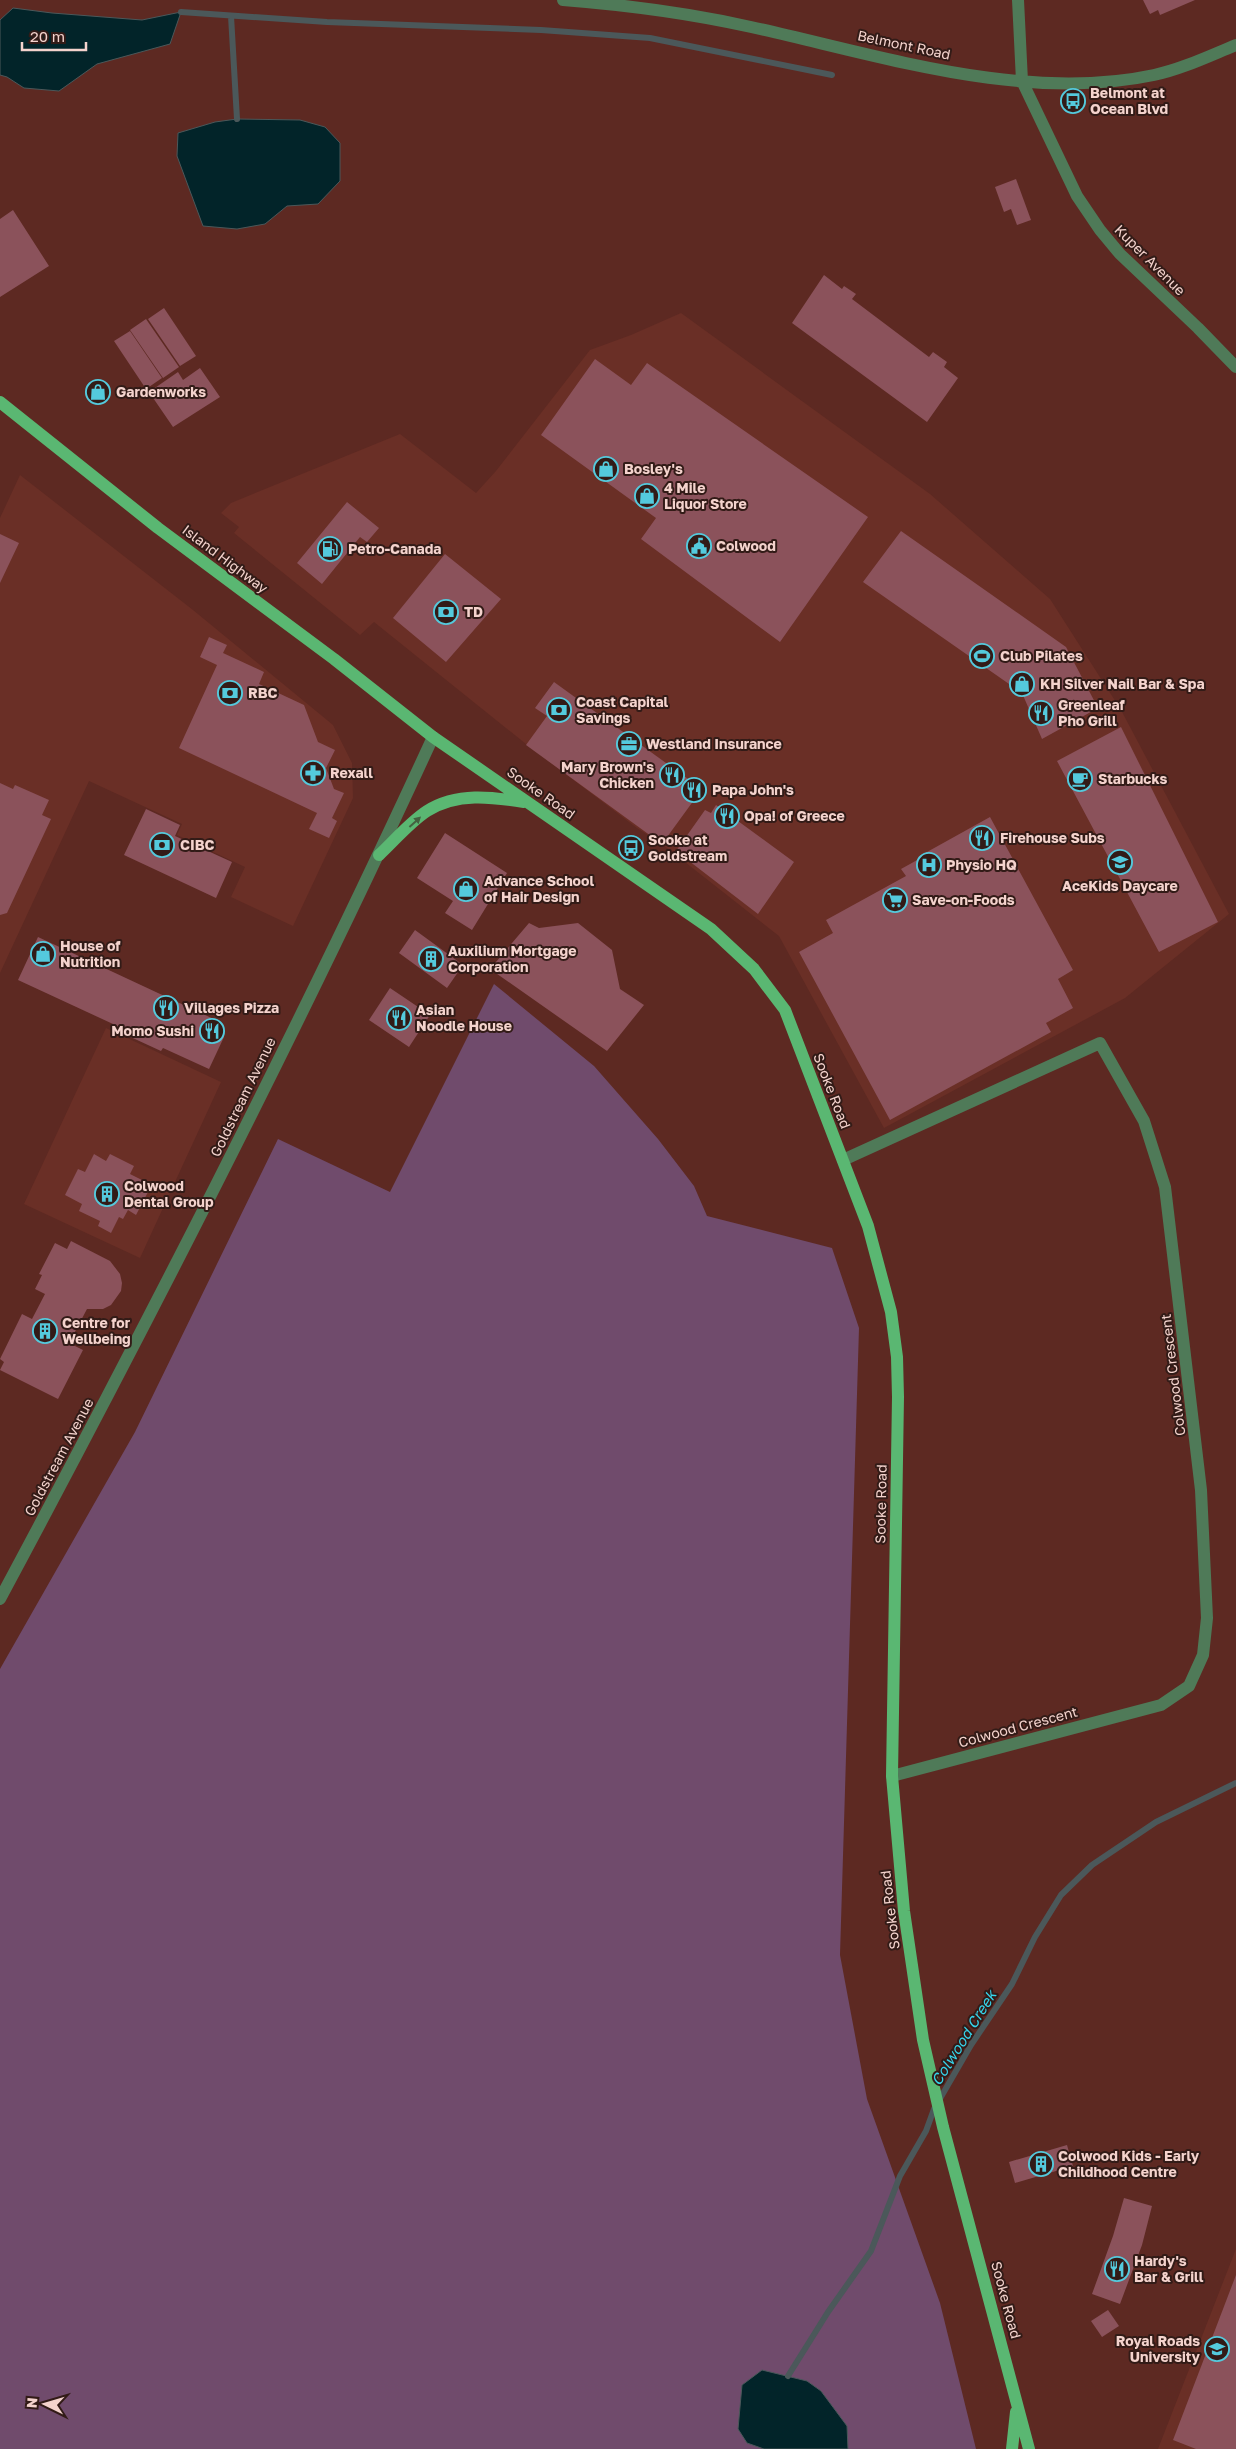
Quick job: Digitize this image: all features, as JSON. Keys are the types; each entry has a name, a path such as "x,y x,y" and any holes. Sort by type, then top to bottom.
{"main road":[{"name":"Island Highway","path":"0,402 158,528 334,659 434,737"},
{"name":"Sooke Road","path":"434,737 711,929 754,969 785,1010 868,1226 891,1312 897,1357 892,1776 904,1911 923,2040 943,2127 1029,2449"},
{"path":"379,855 427,811 454,800 489,796 529,803"},
{"path":"1012,2449 1017,2402"}],"street":[{"name":"Belmont Road","path":"563,0 631,6 748,26 930,67 1022,81 1103,82 1154,75 1190,64 1236,45"},
{"path":"618,0 631,6"},
{"path":"1018,0 1022,81"},
{"name":"Kuper Avenue","path":"1022,81 1077,196 1100,230 1120,254 1236,367"},
{"name":"Goldstream Avenue","path":"0,1599 170,1277 379,855 434,737"},
{"name":"Colwood Crescent","path":"843,1160 1100,1043 1144,1121 1165,1187 1201,1490 1207,1618 1204,1655 1189,1686 1160,1705 892,1776"}],"shaded area":[{"path":"681,313 930,494 1050,599 1121,710 1229,914 1125,998 884,1128 779,936 662,844 637,828 526,744 374,622 360,635 234,533 239,527 221,513 231,503 400,434 476,493 496,471 590,350 631,335"},
{"path":"20,475 193,610 333,725 352,763 353,798 293,926 231,897 245,867 177,835 182,824 89,781 0,973 0,518"},
{"path":"494,984 594,1066 658,1139 694,1186 707,1216 832,1248 859,1328 840,1955 867,2099 940,2303 976,2449 0,2449 0,1669 135,1432 278,1139 390,1192"},
{"path":"106,1028 221,1082 140,1258 24,1204"},
{"name":"Royal Roads University","path":"1236,2249 1236,2449 1158,2449"}],"water":[{"path":"13,8 142,20 181,12 170,44 97,64 59,91 24,88 7,77 0,75 0,20"},
{"path":"237,119 300,120 325,127 340,143 340,181 318,204 287,206 265,224 237,229 203,226 177,156 178,133 215,122"},
{"path":"762,2370 807,2381 821,2391 847,2426 848,2449 764,2449 747,2443 738,2429 742,2385"}],"building":[{"path":"1143,0 1195,0 1160,15 1158,10 1150,14"},
{"path":"1016,179 1031,220 1017,225 1011,209 1004,212 995,187"},
{"path":"13,210 49,266 0,297 0,219"},
{"path":"824,275 842,289 844,286 856,294 852,299 929,357 933,352 947,362 944,367 958,378 927,422 792,323"},
{"path":"164,308 196,356 180,366 148,319"},
{"path":"146,319 179,367 163,378 130,330"},
{"path":"130,331 162,378 146,389 114,341"},
{"path":"595,359 631,385 647,363 868,517 780,642 641,539 656,518 541,435"},
{"path":"200,368 220,397 173,427 149,392 178,372 183,380"},
{"path":"347,502 379,528 367,542 360,537 322,584 297,563"},
{"path":"901,531 1066,647 1098,708 1042,739 1022,693 863,582"},
{"path":"0,534 19,543 0,583"},
{"path":"445,554 501,599 446,662 393,618"},
{"path":"209,637 227,645 223,653 264,672 259,684 304,705 318,742 335,750 326,768 334,789 344,793 332,818 337,821 329,838 309,829 317,813 179,748 217,665 200,657"},
{"path":"554,682 702,789 662,844 526,745 547,716 535,708"},
{"path":"1121,727 1218,922 1159,952 1057,761"},
{"path":"0,783 13,789 15,785 49,800 42,815 51,819 7,913 0,915"},
{"path":"716,805 794,862 758,914 676,851 705,810 711,813"},
{"name":"CIBC","path":"146,809 180,825 175,836 232,862 216,898 124,855"},
{"path":"990,817 1073,970 1058,979 1073,1008 1046,1023 1051,1032 890,1120 799,952 833,933 826,920 906,876 901,869 919,859 918,857"},
{"name":"Advance School of Hair Design","path":"445,833 507,873 472,930 445,913 453,901 417,878"},
{"path":"529,923 539,928 578,923 612,950 620,989 644,1005 607,1051 490,969"},
{"name":"Auxilium Mortgage Corporation","path":"415,930 463,965 447,988 399,953"},
{"path":"38,937 218,1021 224,1037 209,1069 163,1048 161,1051 111,1028 113,1024 18,980"},
{"name":"Asian Noodle House","path":"390,988 430,1015 409,1047 369,1020"},
{"name":"Colwood Dental Group","path":"94,1154 106,1161 110,1154 134,1166 130,1174 144,1181 144,1190 148,1192 136,1215 128,1210 123,1219 119,1217 111,1233 98,1226 100,1221 79,1211 82,1204 65,1195 78,1169 85,1172"},
{"name":"Centre for Wellbeing","path":"71,1241 110,1261 120,1274 122,1283 121,1291 111,1305 103,1309 87,1309 69,1343 83,1350 58,1399 0,1370 4,1362 0,1359 22,1314 32,1319 45,1294 35,1289 42,1275 39,1274 55,1243 67,1249"},
{"name":"Colwood Kids - Early Childhood Centre","path":"1067,2145 1073,2166 1015,2183 1009,2162"},
{"name":"Hardy's Bar & Grill","path":"1124,2198 1152,2206 1142,2245 1120,2304 1092,2294 1113,2236"},
{"name":"Royal Roads University","path":"1236,2275 1236,2449 1196,2449 1173,2440"},
{"path":"1108,2310 1119,2326 1102,2337 1091,2321"}],"waterway":[{"path":"181,12 327,22 541,30 650,38 832,75"},
{"path":"231,16 237,119"},
{"name":"Colwood Creek","path":"788,2376 828,2312 871,2251 900,2176 926,2131 934,2109 971,2045 1012,1984 1035,1937 1061,1895 1092,1865 1156,1822 1236,1783"}],"place":[{"name":"Belmont at Ocean Blvd","path":"1073,101"},
{"name":"Gardenworks","path":"98,392"},
{"name":"Bosley's","path":"606,469"},
{"name":"4 Mile Liquor Store","path":"647,496"},
{"name":"Colwood","path":"699,546"},
{"name":"Petro-Canada","path":"330,549"},
{"name":"TD","path":"446,612"},
{"name":"Club Pilates","path":"982,656"},
{"name":"KH Silver Nail Bar & Spa","path":"1022,684"},
{"name":"RBC","path":"230,693"},
{"name":"Coast Capital Savings","path":"559,710"},
{"name":"Greenleaf Pho Grill","path":"1041,713"},
{"name":"Westland Insurance","path":"629,744"},
{"name":"Rexall","path":"313,773"},
{"name":"Mary Brown's Chicken","path":"672,775"},
{"name":"Starbucks","path":"1080,779"},
{"name":"Papa John's","path":"694,790"},
{"name":"Opa! of Greece","path":"727,816"},
{"name":"Firehouse Subs","path":"982,838"},
{"name":"CIBC","path":"162,845"},
{"name":"Sooke at Goldstream","path":"631,848"},
{"name":"AceKids Daycare","path":"1120,862"},
{"name":"Physio HQ","path":"929,865"},
{"name":"Advance School of Hair Design","path":"466,889"},
{"name":"Save-on-Foods","path":"895,900"},
{"name":"House of Nutrition","path":"43,954"},
{"name":"Auxilium Mortgage Corporation","path":"431,959"},
{"name":"Villages Pizza","path":"166,1008"},
{"name":"Asian Noodle House","path":"399,1018"},
{"name":"Momo Sushi","path":"212,1031"},
{"name":"Colwood Dental Group","path":"107,1194"},
{"name":"Centre for Wellbeing","path":"45,1331"},
{"name":"Colwood Kids - Early Childhood Centre","path":"1041,2164"},
{"name":"Hardy's Bar & Grill","path":"1117,2269"},
{"name":"Royal Roads University","path":"1217,2349"}]}
